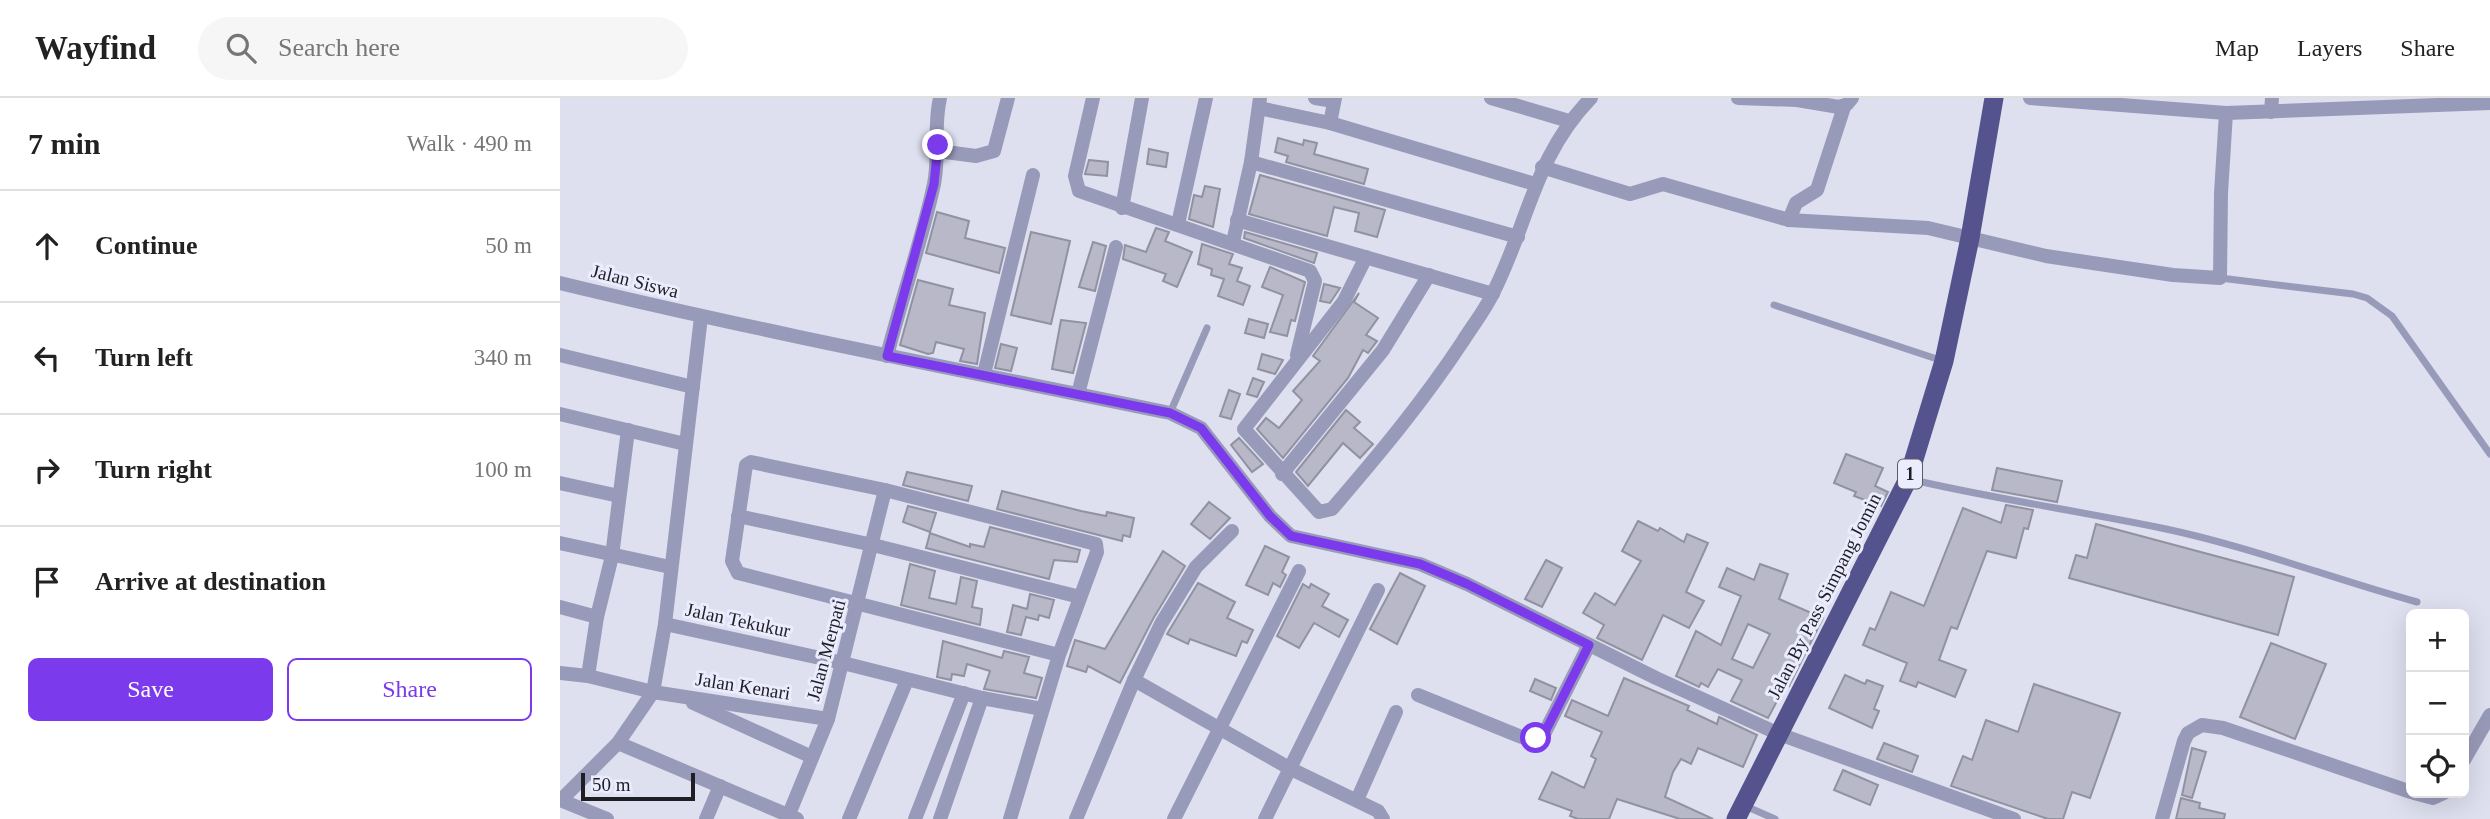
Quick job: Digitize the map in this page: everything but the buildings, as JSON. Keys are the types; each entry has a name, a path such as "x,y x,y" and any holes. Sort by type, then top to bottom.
{"highway":[{"name":"Jalan By Pass Simpang Jomin","path":"1739,812 1908,479 1944,362 1970,238 1994,98"}],"street":[{"path":"887,356 934,184 938,151 935,128 940,98"},
{"path":"938,151 976,156 994,151 1008,98"},
{"path":"1093,98 1074,176 1076,185 1084,195 1233,242 1314,275 1315,281 1296,359"},
{"path":"1122,208 1142,98"},
{"path":"1178,225 1206,98"},
{"path":"1315,98 1334,100 1330,123"},
{"path":"1491,98 1569,121"},
{"path":"1366,257 1344,301 1296,359 1244,429 1314,510 1323,513 1332,509 1412,416 1493,293 1518,237 1542,167 1569,121 1591,98"},
{"path":"1738,98 1848,102 1817,190 1796,203 1789,220"},
{"path":"2030,98 2227,113 2272,105 2490,103"},
{"path":"1233,242 1251,162 1260,103 1535,184"},
{"path":"1542,167 1630,194 1663,184 1789,220 1928,228 2046,256 2174,275 2220,278 2221,181 2227,113"},
{"path":"1251,162 1518,237"},
{"path":"984,374 1033,175"},
{"path":"1237,220 1493,293"},
{"path":"1078,394 1116,247"},
{"path":"1282,474 1383,350 1429,275"},
{"name":"Jalan Siswa","path":"560,283 701,317 1170,413 1201,428 1270,516 1291,536 1420,564 1779,734 2014,819"},
{"path":"607,819 560,800 618,743 653,692 665,624 701,317"},
{"path":"560,355 693,387"},
{"path":"560,414 685,444"},
{"path":"588,676 597,617 612,556 628,430"},
{"path":"1010,819 1059,655 1097,552 1093,542 885,490 751,462 745,467 732,561 738,573 1059,655"},
{"path":"560,483 619,496"},
{"name":"Jalan Merpati","path":"791,818 828,719 859,604 885,490"},
{"path":"738,516 873,545 1080,597"},
{"path":"1076,819 1134,680 1161,624 1196,567 1232,531"},
{"path":"560,543 670,567"},
{"path":"1174,819 1298,570"},
{"path":"1265,819 1378,590"},
{"path":"560,607 597,617"},
{"name":"Jalan Tekukur","path":"665,624 843,663 982,698 1042,709"},
{"path":"1418,695 1519,736 1536,738 1544,734 1589,645"},
{"name":"Jalan Kenari","path":"560,673 588,676 653,692 828,719"},
{"path":"849,819 907,680"},
{"path":"1134,680 1291,769 1378,811 1383,819"},
{"path":"915,819 964,693"},
{"path":"677,695 813,757"},
{"path":"940,819 982,698"},
{"path":"1357,800 1396,712"},
{"path":"2469,751 2490,715"},
{"path":"2162,819 2184,741 2188,733 2202,724 2223,728 2406,790"},
{"path":"618,743 791,818"},
{"path":"706,819 720,786"}],"lane":[{"path":"2220,278 2353,294 2377,305 2392,316 2490,454"},
{"path":"1774,305 1944,362"},
{"path":"1170,413 1207,328"},
{"path":"1908,479 1998,500 2166,529 2243,548 2335,580 2417,602"},
{"path":"1739,812 1775,819"}],"route":[{"path":"938,145 934,184 887,356 1170,413 1189,420 1201,428 1270,516 1291,536 1420,564 1467,584 1589,645 1544,734 1536,738"}]}
